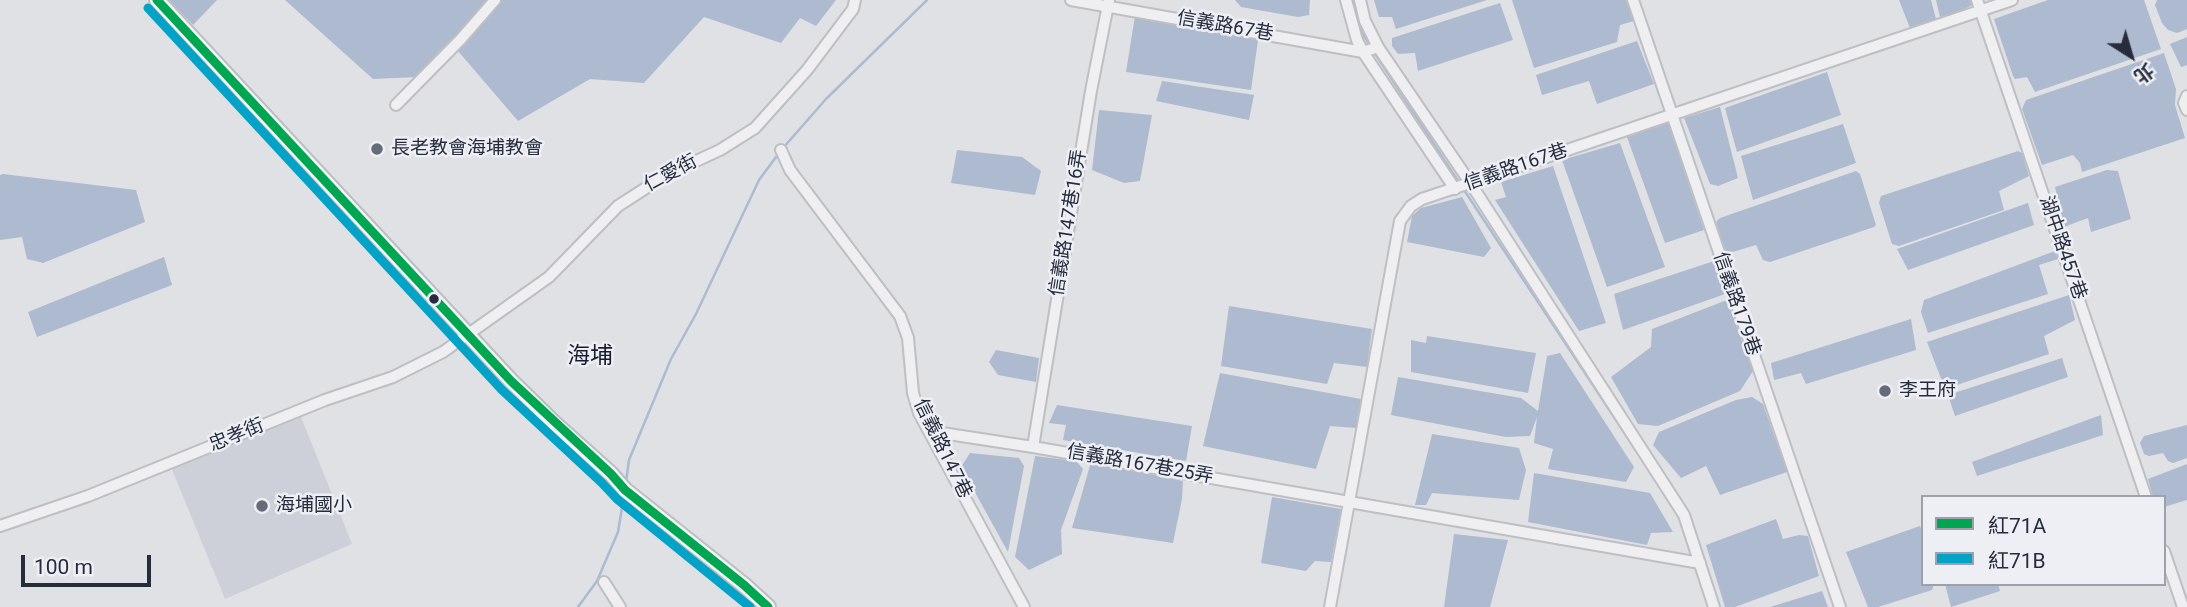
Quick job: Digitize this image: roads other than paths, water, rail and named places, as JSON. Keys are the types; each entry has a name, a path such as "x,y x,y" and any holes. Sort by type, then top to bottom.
{"main road":[{"path":"157,0 519,389 611,474 627,493 768,607"}],"street":[{"path":"396,104 461,39 495,0"},
{"name":"仁愛街","path":"468,335 549,277 618,206 666,175 720,150 755,128 807,70 853,9 855,0"},
{"name":"信義路67巷","path":"1071,0 1109,3 1363,52 1378,47"},
{"path":"1346,0 1363,52 1456,188"},
{"path":"1360,0 1364,21 1378,47 1470,184 1684,516 1714,607"},
{"name":"信義路179巷","path":"1633,0 1840,607"},
{"name":"信義路167巷","path":"1330,607 1400,222 1411,206 1422,199 1979,5 2012,0"},
{"name":"信義路147巷16弄","path":"1033,447 1091,91 1109,3"},
{"name":"湖中路457巷","path":"1979,5 2145,495"},
{"path":"2187,96 2187,110"},
{"name":"信義路147巷","path":"781,150 790,170 900,316 908,338 913,393 919,412 1024,607"},
{"name":"忠孝街","path":"0,526 88,496 325,400 393,377 443,352 468,335"},
{"name":"信義路167巷25弄","path":"929,431 1700,563"},
{"path":"2166,557 2183,607"},
{"path":"604,582 620,607"}],"water":[{"path":"169,0 217,0 193,25"},
{"path":"285,0 836,0 816,26 800,18 781,43 704,17 644,83 590,79 518,121 452,44 418,77 373,79"},
{"path":"1235,0 1310,0 1309,15 1298,17 1241,7"},
{"path":"1374,0 1487,0 1396,29 1392,17 1379,17"},
{"path":"1512,0 1626,0 1634,21 1620,25 1617,42 1534,68"},
{"path":"1899,0 1931,0 1936,19 1910,28"},
{"path":"1936,0 1971,0 1972,5 1957,13 1940,17"},
{"path":"2048,0 2144,0 2161,49 2035,92 2027,77 2015,79 2013,76 1994,19"},
{"path":"2157,0 2187,0 2187,29 2177,33 2168,30 2155,5"},
{"path":"1500,3 1513,40 1418,71 1415,53 1398,54 1392,46 1392,38"},
{"path":"1135,16 1258,40 1251,90 1126,72"},
{"path":"2187,37 2187,65 2181,67 2170,44"},
{"path":"1637,41 1654,84 1597,104 1589,81 1542,95 1536,75"},
{"path":"2164,53 2176,89 2175,105 2185,138 2082,172 2080,163 2073,155 2042,165 2022,109 2026,100"},
{"path":"1827,72 1841,115 1737,152 1725,108"},
{"path":"1162,81 1254,95 1249,120 1156,101"},
{"path":"1720,107 1738,178 1718,186 1710,184 1684,118"},
{"path":"1099,110 1152,115 1140,181 1124,183 1092,170"},
{"path":"1668,122 1704,230 1665,243 1627,137"},
{"path":"1843,124 1856,163 1753,200 1741,156"},
{"path":"1620,143 1665,267 1607,287 1562,160"},
{"path":"957,150 1022,157 1041,171 1035,195 951,183"},
{"path":"2018,151 2022,153 2029,176 1999,191 2004,210 1899,246 1892,244 1879,203 1881,196"},
{"path":"1553,166 1606,323 1579,331 1495,200 1506,197 1501,182"},
{"path":"2107,170 2118,171 2131,219 2091,232 2088,218 2064,227 2055,187"},
{"path":"1856,171 1860,174 1876,225 1874,227 1770,262 1763,260 1756,245 1729,253 1725,251 1716,222 1720,218"},
{"path":"0,175 136,190 145,222 43,263 27,259 22,237 0,240"},
{"path":"1462,197 1491,248 1484,257 1407,242 1412,216 1421,208"},
{"path":"2028,203 2034,225 1908,270 1897,249"},
{"path":"2055,251 2058,259 2039,265 2048,294 1928,333 1921,312 1924,300"},
{"path":"164,257 172,285 37,337 28,312"},
{"path":"1714,261 1725,294 1623,330 1614,294"},
{"path":"2069,295 2075,320 2044,336 2049,354 1945,389 1927,342"},
{"path":"1727,300 1753,371 1740,391 1658,426 1638,424 1611,377 1651,347 1652,329"},
{"path":"1229,306 1372,329 1367,367 1334,363 1327,384 1221,366"},
{"path":"1911,319 1916,350 1806,384 1801,373 1774,380 1771,363"},
{"path":"1427,336 1536,353 1528,393 1411,372 1411,340 1426,343"},
{"path":"996,350 1039,358 1036,382 998,375 989,362"},
{"path":"1560,353 1634,467 1626,482 1548,469 1553,449 1534,443 1537,417 1530,436 1506,437 1391,415 1398,377 1521,398 1538,411 1547,356"},
{"path":"2062,358 2068,377 1955,416 1948,395"},
{"path":"1220,373 1361,399 1356,428 1330,426 1316,469 1203,446"},
{"path":"1752,397 1763,404 1787,472 1720,495 1706,466 1681,478 1653,445 1659,432 1736,400"},
{"path":"1057,405 1192,426 1186,461 1063,440 1066,425 1049,423"},
{"path":"2101,415 2103,435 1977,476 1972,462"},
{"path":"2187,425 2187,458 2173,463 2168,461 2163,453 2149,456 2144,454 2140,443 2144,436"},
{"path":"1432,434 1519,448 1526,470 1519,500 1432,493 1426,505 1415,505"},
{"path":"970,453 1019,458 1024,466 1008,552 961,467"},
{"path":"1035,456 1076,461 1083,469 1061,530 1062,554 1029,570 1015,557"},
{"path":"1091,462 1183,481 1173,543 1072,528"},
{"path":"2187,464 2187,500 2166,506 2166,495 2152,495 2148,479"},
{"path":"1534,473 1650,493 1673,532 1651,533 1647,545 1528,522"},
{"path":"1272,497 1341,509 1331,562 1315,561 1306,571 1261,563"},
{"path":"1776,519 1783,539 1808,536 1819,576 1735,607 1725,607 1706,545"},
{"path":"1920,526 1921,586 1933,586 1932,590 1878,607 1868,607 1846,552"},
{"path":"1454,534 1508,540 1490,607 1444,607"},
{"path":"1946,586 1999,586 2000,591 1951,607"},
{"path":"1822,591 1828,607 1770,607"}],"waterway":[{"path":"783,148 826,99 927,0"},
{"path":"1354,0 1361,32 1371,46"},
{"path":"1374,52 1460,184"},
{"path":"626,482 629,460 671,359 696,314 759,180 779,153"},
{"path":"1464,190 1659,485"},
{"path":"578,607 597,581 618,532 624,495"}],"place":[{"name":"長老教會海埔教會","path":"377,149"},
{"name":"李王府","path":"1885,391"},
{"name":"海埔國小","path":"262,506"}],"district":[{"name":"海埔","path":"590,357"}]}
